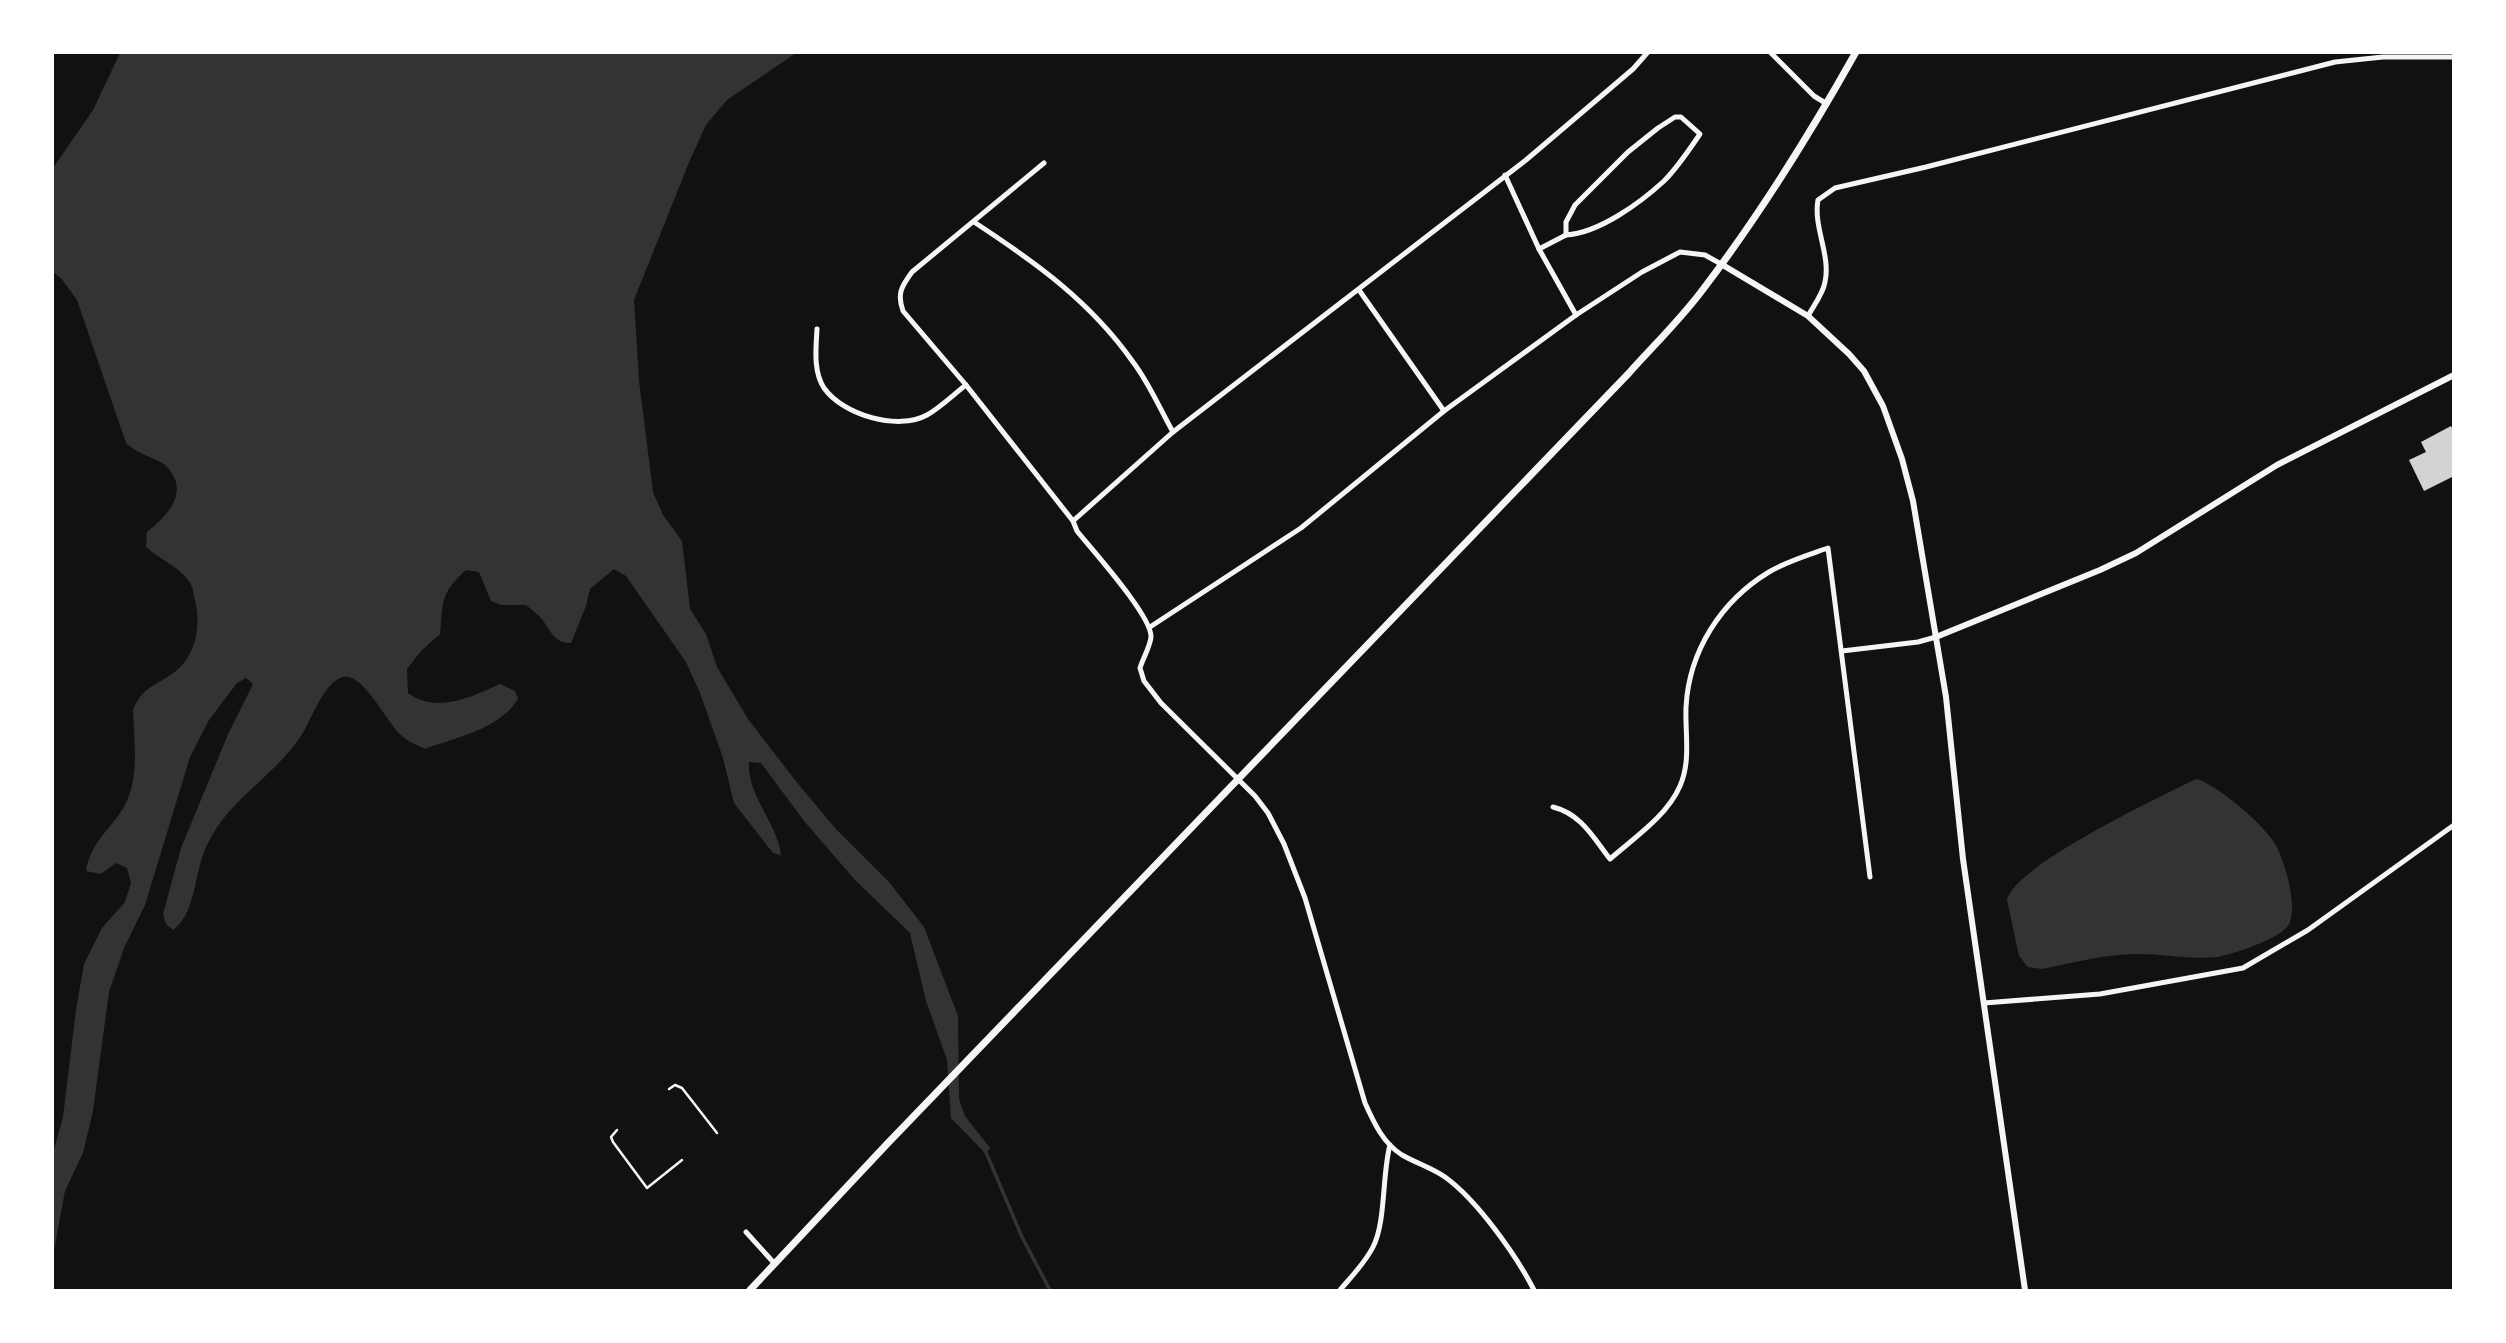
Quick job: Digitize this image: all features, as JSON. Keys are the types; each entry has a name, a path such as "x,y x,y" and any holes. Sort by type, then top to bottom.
{"main road":[{"path":"750,1290 1629,373 1703,290 1786,173 1856,52"}],"street":[{"path":"1073,521 1173,432 1526,160 1633,69 1648,52"},
{"path":"1770,52 1814,96 1827,104"},
{"path":"1808,316 1826,280 1816,210 1818,200 1835,188 2335,62 2383,57 2454,57"},
{"path":"1539,249 1566,235 1594,230 1646,196 1678,164 1700,134 1681,117 1668,120 1628,152 1575,205 1566,222 1566,235"},
{"path":"1044,163 912,272 902,285 898,297 903,311 966,385 1073,521 1077,531 1130,597 1150,627 1151,639 1140,664 1144,681 1161,703 1240,779 1268,813 1284,844 1305,898 1365,1103 1377,1128 1400,1154 1444,1177 1464,1194 1488,1220 1534,1290"},
{"path":"1504,175 1539,249 1576,315"},
{"path":"974,222 1036,263 1087,308 1134,363 1173,432"},
{"path":"1150,627 1301,528 1444,411 1576,315 1672,255 1697,253 1721,264 1808,316 1864,371 1883,406 1902,459 1913,501 1946,696 1963,859 2025,1290"},
{"path":"1359,290 1444,411"},
{"path":"817,329 816,365 824,388 847,407 871,419 902,422 926,416 966,385"},
{"path":"1842,651 1918,642 1936,637 2100,570 2136,553 2277,465 2454,374"},
{"path":"1553,807 1567,811 1581,820 1610,859 1656,818 1679,788 1685,774 1688,758 1686,706 1689,685 1697,655 1712,626 1734,599 1761,577 1781,566 1828,548 1870,877"},
{"path":"1984,1003 2100,994 2243,968 2308,930 2454,825"},
{"path":"1340,1290 1375,1245 1384,1164 1390,1145"},
{"path":"746,1232 775,1264"}],"lane":[{"path":"669,1089 674,1085 682,1088 717,1133"},
{"path":"617,1130 611,1137 613,1142 647,1188 682,1160"}],"shaded area":[{"path":"120,53 796,53 727,100 706,125 634,300 639,381 653,492 663,515 682,541 690,609 706,634 717,667 748,719 835,828 889,882 924,927 958,1016 959,1099 965,1116 990,1148 986,1154 951,1118 947,1060 926,1001 910,933 855,880 804,821 761,763 749,762 757,798 774,831 781,855 773,853 734,803 723,758 686,662 626,576 614,569 590,589 571,643 556,638 540,617 526,605 501,605 491,601 479,572 466,570 451,585 444,599 440,634 421,651 407,669 408,693 419,699 442,703 466,698 500,684 515,691 518,698 511,708 477,731 425,749 402,736 356,680 341,677 320,699 301,736 289,752 221,822 202,858 189,907 173,930 166,924 163,914 181,848 229,732 253,684 246,678 237,683 209,720 190,757 145,905 124,948 109,992 93,1111 83,1153 65,1191 53,1256 53,1153 63,1117 84,964 102,928 125,902 131,883 127,868 116,863 101,874 86,871 88,861 129,796 135,760 133,710 145,692 180,667 192,649 197,628 196,606 190,583 179,571 146,547 147,532 165,515 174,501 177,485 174,477 164,464 126,443 77,300 61,278 53,272 53,168 93,110"},
{"path":"2196,779 2241,807 2277,847 2287,874 2291,896 2291,916 2285,929 2257,945 2218,957 2132,954 2042,969 2028,967 2019,956 2007,900 2016,885 2035,869 2091,833"}],"building":[{"path":"2451,426 2454,432 2454,476 2424,491 2409,460 2426,452 2421,442"}],"waterway":[{"path":"985,1150 1022,1237 1050,1290"}]}
